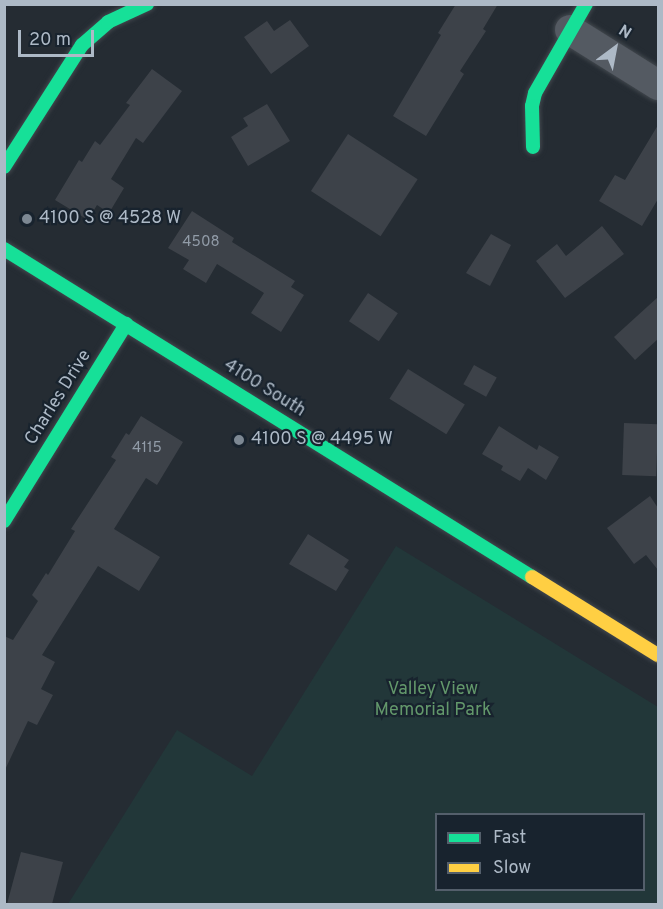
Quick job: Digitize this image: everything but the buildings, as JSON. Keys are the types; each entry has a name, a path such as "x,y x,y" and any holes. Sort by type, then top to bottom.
{"main road":[{"path":"4,167 82,45 108,22 147,4"},
{"path":"533,147 532,106 535,93 586,4"},
{"name":"4100 South","path":"4,249 658,655"},
{"name":"Charles Drive","path":"8,509 126,324"}],"street":[{"path":"570,30 658,85"}],"green space":[{"name":"Valley View Memorial Park","path":"396,546 658,707 658,904 68,904 177,730 252,776"}],"traffic: fast":[{"path":"4,167 82,45 108,22 147,4"},
{"path":"533,147 532,106 535,93 586,4"},
{"path":"4,249 532,577"},
{"path":"4,521 126,324"}],"traffic: slow":[{"path":"532,577 658,655"}],"place":[{"name":"4100 S @ 4528 W","path":"27,219"},
{"name":"4100 S @ 4495 W","path":"239,440"}]}
